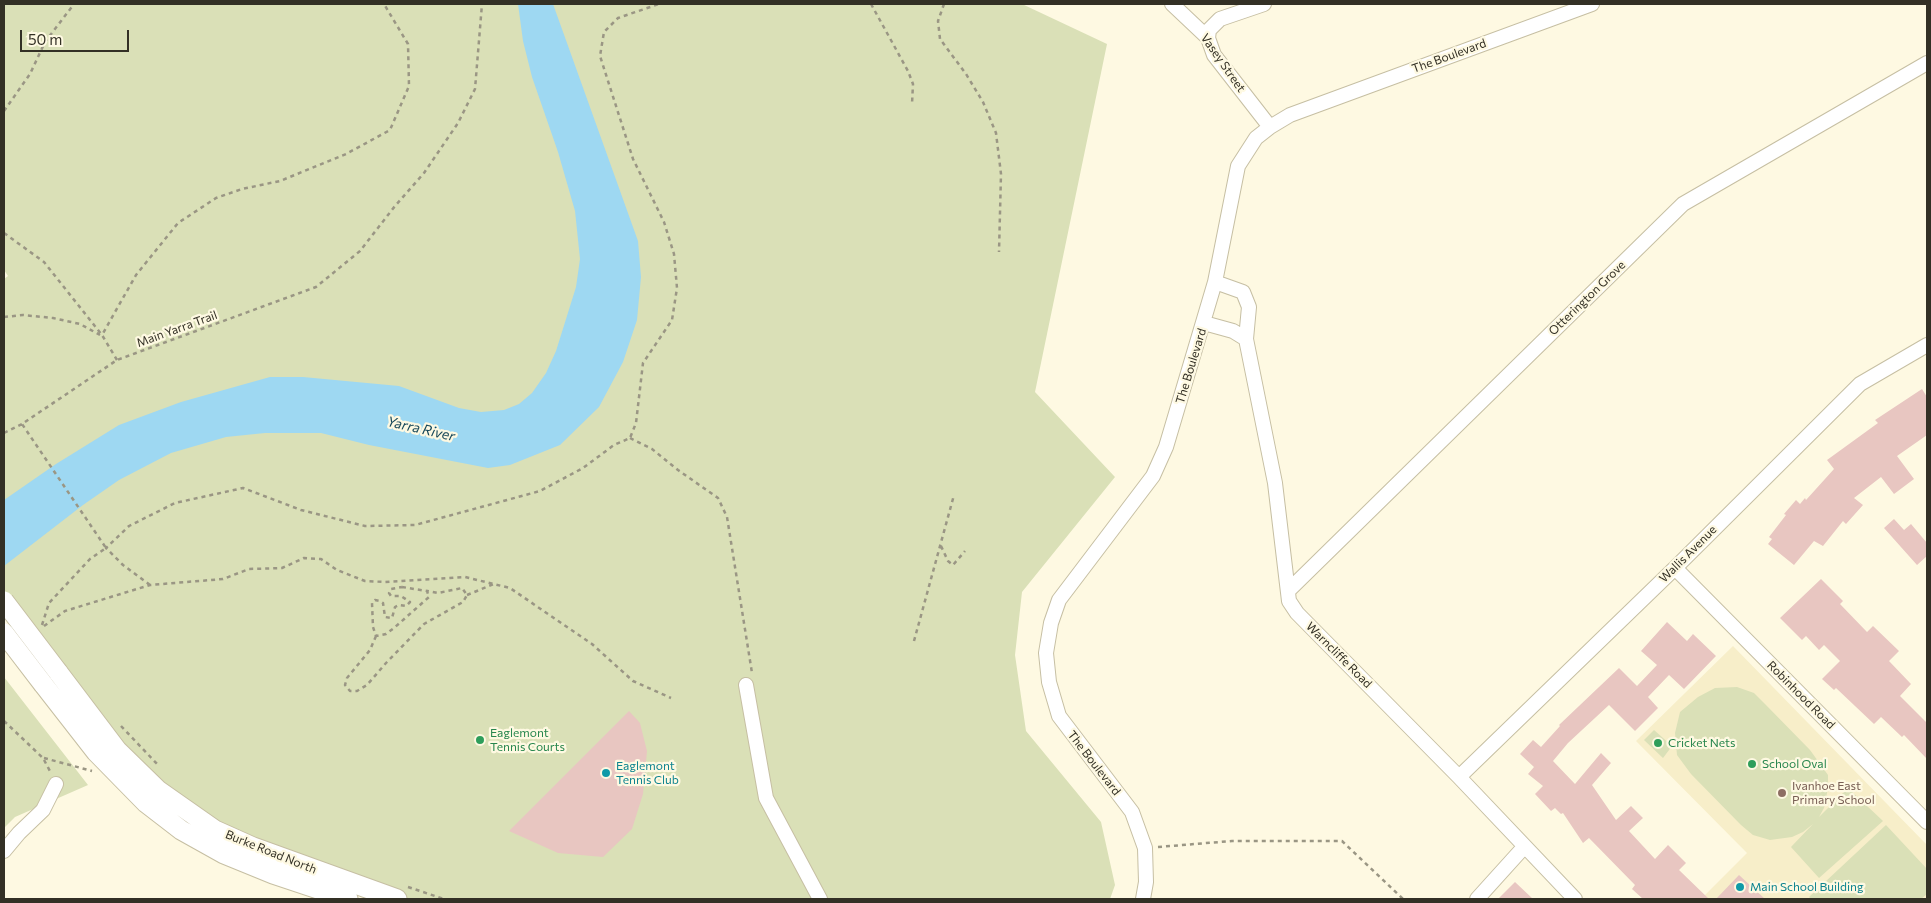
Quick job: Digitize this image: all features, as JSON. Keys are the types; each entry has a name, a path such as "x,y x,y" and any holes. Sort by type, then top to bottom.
{"main road":[{"name":"Burke Road North","path":"4,601 117,750 158,790 215,830 253,847 403,893"},
{"name":"Burke Road North","path":"4,633 96,752 146,803 182,830 224,854 273,874 348,899"}],"street":[{"path":"1208,38 1209,30 1220,20 1264,4"},
{"name":"The Boulevard","path":"1143,899 1146,882 1146,848 1132,812 1059,716 1049,682 1046,652 1051,623 1059,600 1153,476 1166,447 1215,282 1238,166 1256,138 1290,115 1592,4"},
{"name":"Vasey Street","path":"1172,5 1208,38 1214,55 1270,127"},
{"name":"Otterington Grove","path":"1289,590 1683,204 1927,63"},
{"name":"Warncliffe Road","path":"1215,282 1243,292 1249,307 1246,339 1275,483 1289,601 1297,613 1459,776 1575,899"},
{"path":"1204,323 1233,331 1246,339"},
{"name":"Wallis Avenue","path":"1459,776 1675,568 1860,384 1927,345"},
{"name":"Robinhood Road","path":"1675,568 1927,822"},
{"path":"746,685 766,798 820,899"},
{"path":"4,851 19,833 43,810 56,784"},
{"path":"1477,899 1524,847"}],"path":[{"path":"4,111 30,74 45,42 73,4"},
{"path":"102,335 136,275 178,222 216,198 242,189 280,181 346,154 390,130 409,86 408,44 384,4"},
{"name":"Main Yarra Trail","path":"4,433 22,424 117,360 316,287 360,250 424,173 458,123 476,89 482,4"},
{"path":"659,4 618,18 604,32 600,56 633,159 664,222 674,254 677,288 672,320 643,363 636,424 630,438 614,445 583,468 540,491 416,525 366,526 301,510 243,488 175,503 129,526 106,548 90,559 49,603 41,629 65,611 150,585 224,579 249,569 282,568 304,558 321,559 337,570 365,581 385,582 465,578 510,588 592,644 633,681 671,698"},
{"path":"871,4 911,78 913,84 912,104"},
{"path":"944,4 938,21 940,39 966,74 983,102 996,133 1001,174 999,252"},
{"path":"4,232 44,262 102,335 117,360"},
{"path":"4,317 23,315 53,318 80,324 102,335"},
{"path":"22,424 106,548 123,565 150,585"},
{"path":"630,438 652,449 718,498 727,517 753,671 746,685"},
{"path":"914,641 954,495"},
{"path":"940,544 948,561 953,565 965,551"},
{"path":"385,582 391,589"},
{"path":"391,589 389,593 391,596 401,596 410,602 406,606 399,605 395,607 392,618 385,617 382,603 375,600 372,603 372,627 376,636 370,650 347,678 345,684 350,691 357,691 367,686 386,663 424,624 462,602 467,594 495,584"},
{"path":"391,589 402,587 438,593 462,588 467,594"},
{"path":"376,636 386,634 429,598 427,591"},
{"path":"4,721 43,758 56,784"},
{"path":"118,723 163,771"},
{"path":"43,758 120,777"},
{"path":"1146,848 1232,841 1342,841 1403,899"},
{"path":"403,893 444,899"}],"shaded area":[{"name":"Ivanhoe East Primary School","path":"1733,646 1927,845 1927,899 1701,899 1747,853 1636,741"}],"green space":[{"path":"4,4 1022,4 1107,44 1035,392 1115,477 1022,592 1015,655 1026,731 1101,822 1115,885 1110,899 401,899 232,836 146,779 4,610 4,279 8,276 4,270"},
{"path":"4,677 88,785 15,817 4,828"},
{"name":"School Oval","path":"1737,687 1754,693 1810,750 1828,775 1828,788 1824,808 1819,817 1848,788 1883,821 1819,878 1791,847 1813,824 1803,832 1792,837 1770,840 1753,835 1691,774 1677,755 1675,733 1680,712 1698,697 1715,688"},
{"name":"Cricket Nets","path":"1654,730 1672,746 1663,758 1644,740"},
{"path":"1886,825 1927,869 1927,894 1921,899 1811,899 1809,897"}],"water":[{"name":"Yarra River","path":"518,4 553,4 638,241 641,277 637,320 623,362 599,407 560,445 510,465 488,468 369,445 321,433 265,433 226,437 171,453 119,480 83,505 4,566 4,500 56,464 119,425 181,402 270,377 303,377 399,386 459,408 481,412 504,410 519,404 532,393 546,373 556,351 576,287 580,259 575,211 558,152 532,77 523,41"}],"building":[{"path":"1922,389 1927,397 1927,435 1897,456 1914,479 1894,494 1881,477 1854,498 1863,505 1846,524 1843,521 1823,546 1814,541 1794,565 1768,544 1772,539 1769,537 1796,500 1800,504 1805,498 1806,500 1834,469 1827,460 1878,423 1875,420"},
{"path":"1894,519 1904,530 1911,524 1927,543 1927,556 1917,565 1884,528"},
{"path":"1821,579 1843,601 1840,604 1867,632 1873,626 1899,651 1889,661 1911,684 1900,696 1927,723 1927,759 1904,735 1902,737 1881,717 1874,724 1836,688 1834,690 1822,679 1840,661 1824,645 1819,650 1806,636 1802,640 1780,618"},
{"path":"1667,622 1687,641 1693,634 1716,656 1684,689 1669,675 1648,697 1658,708 1635,731 1609,705 1568,743 1553,761 1575,784 1601,753 1611,763 1592,785 1616,820 1631,806 1643,818 1629,831 1655,859 1668,845 1686,863 1679,870 1709,899 1643,899 1632,889 1635,885 1589,838 1583,843 1563,813 1561,814 1555,808 1551,811 1535,794 1543,786 1528,774 1534,767 1520,754 1533,740 1541,747 1559,725 1619,668 1637,686 1657,665 1641,651"},
{"name":"Eaglemont Tennis Club","path":"629,711 640,723 647,751 643,794 632,829 603,857 558,853 509,831"},
{"name":"Main School Building","path":"1739,875 1765,899 1716,899"},
{"path":"1515,882 1533,899 1498,899"}],"place":[{"name":"Eaglemont Tennis Courts","path":"480,740"},
{"name":"Cricket Nets","path":"1658,743"},
{"name":"School Oval","path":"1752,764"},
{"name":"Eaglemont Tennis Club","path":"606,773"},
{"name":"Ivanhoe East Primary School","path":"1782,793"},
{"name":"Main School Building","path":"1740,887"}]}
